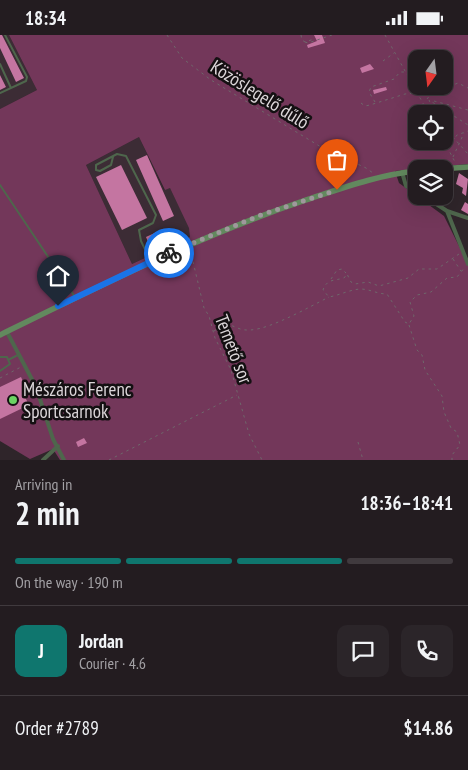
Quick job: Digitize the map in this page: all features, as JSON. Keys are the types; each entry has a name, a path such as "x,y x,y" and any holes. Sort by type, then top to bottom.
{"main road":[{"path":"453,168 468,167"},
{"path":"0,335 151,261 261,215 376,178 408,172"}],"street":[{"path":"402,173 408,187"},
{"path":"438,205 447,211 468,218"},
{"path":"447,211 468,265"},
{"path":"7,332 36,387 53,439 64,460"},
{"path":"43,460 58,446"}],"lane":[{"path":"0,93 26,81 27,77 5,35"},
{"path":"0,64 11,88"},
{"path":"113,157 111,165 100,171 96,169 96,165 113,157 121,154 126,155 156,215 153,223 138,230 151,261"},
{"path":"0,185 75,297"},
{"path":"0,357 10,359 18,355"},
{"path":"0,371 8,367 10,359"}],"path":[{"name":"Közöslegelő dűlő","path":"166,35 182,58 211,80 320,147 366,167 376,178"},
{"path":"301,35 302,40 305,42"},
{"path":"305,42 308,43 332,35"},
{"path":"385,35 408,76"},
{"path":"305,42 314,39"},
{"path":"383,61 395,53"},
{"path":"376,102 369,93 371,87 394,79 400,72 406,72"},
{"path":"428,99 431,94 458,83 468,88"},
{"path":"361,103 365,106 408,94"},
{"path":"419,95 424,105"},
{"path":"421,99 428,99 468,110"},
{"path":"428,99 431,105"},
{"path":"428,99 468,125"},
{"path":"468,131 453,138 468,154"},
{"path":"453,158 464,133"},
{"path":"449,150 458,167"},
{"name":"Temető sor","path":"189,244 200,294 213,331 231,369 249,434 262,460"},
{"path":"329,297 323,290 326,283 337,271 342,269 351,282 355,284 368,282 379,286 408,278 419,269 437,269 463,251"},
{"path":"452,259 456,260 461,271"},
{"path":"407,323 413,320 410,302 417,295 430,292 445,279 457,277 468,265"},
{"path":"331,279 344,278 347,274"},
{"path":"213,331 224,324 230,324 244,330 257,329 291,317 329,297 346,291 369,289 387,294 407,323 416,351 422,355 426,370 442,396 441,404 451,428 458,432 460,445 452,455 452,460"},
{"path":"0,378 21,367 24,371 26,369"},
{"path":"109,460 238,394"},
{"path":"358,441 363,460"}],"shaded area":[{"path":"0,35 9,35 37,90 0,109"},
{"path":"9,35 468,35 468,164 453,165 453,160 408,160 408,170 395,171 399,183 408,190 408,205 429,205 444,216 468,264 468,460 60,460 53,449 30,459 0,441 0,109 37,90","holes":["139,137 165,190 170,188 189,228 190,237 132,264 86,165"]},
{"path":"139,137 164,190 170,188 190,228 190,237 132,264 86,165"}],"building":[{"path":"0,35 2,35 24,78 16,82 0,48"},
{"path":"314,35 322,35 325,43 308,48 307,45 317,41"},
{"path":"370,64 374,69 362,73 360,68"},
{"path":"0,75 6,87 0,90"},
{"path":"386,87 387,90 374,94 373,90"},
{"path":"147,155 174,216 163,221 136,160"},
{"path":"121,165 147,218 122,230 96,177"},
{"path":"459,173 468,179 466,196 462,193 463,188 456,184"},
{"path":"465,202 468,204 468,214 461,210"},
{"path":"163,229 167,237 178,232 180,236 151,249 146,237"},
{"name":"Mészáros Ferenc Sportcsarnok","path":"21,377 28,393 24,395 29,405 0,419 0,387"},
{"path":"84,438 87,443 78,447 76,442"}],"way so far":[{"path":"169,253 261,215 337,190"}],"place":[{"name":"Mészáros Ferenc Sportcsarnok","path":"13,400"}],"route":[{"path":"58,306 169,253"}]}
